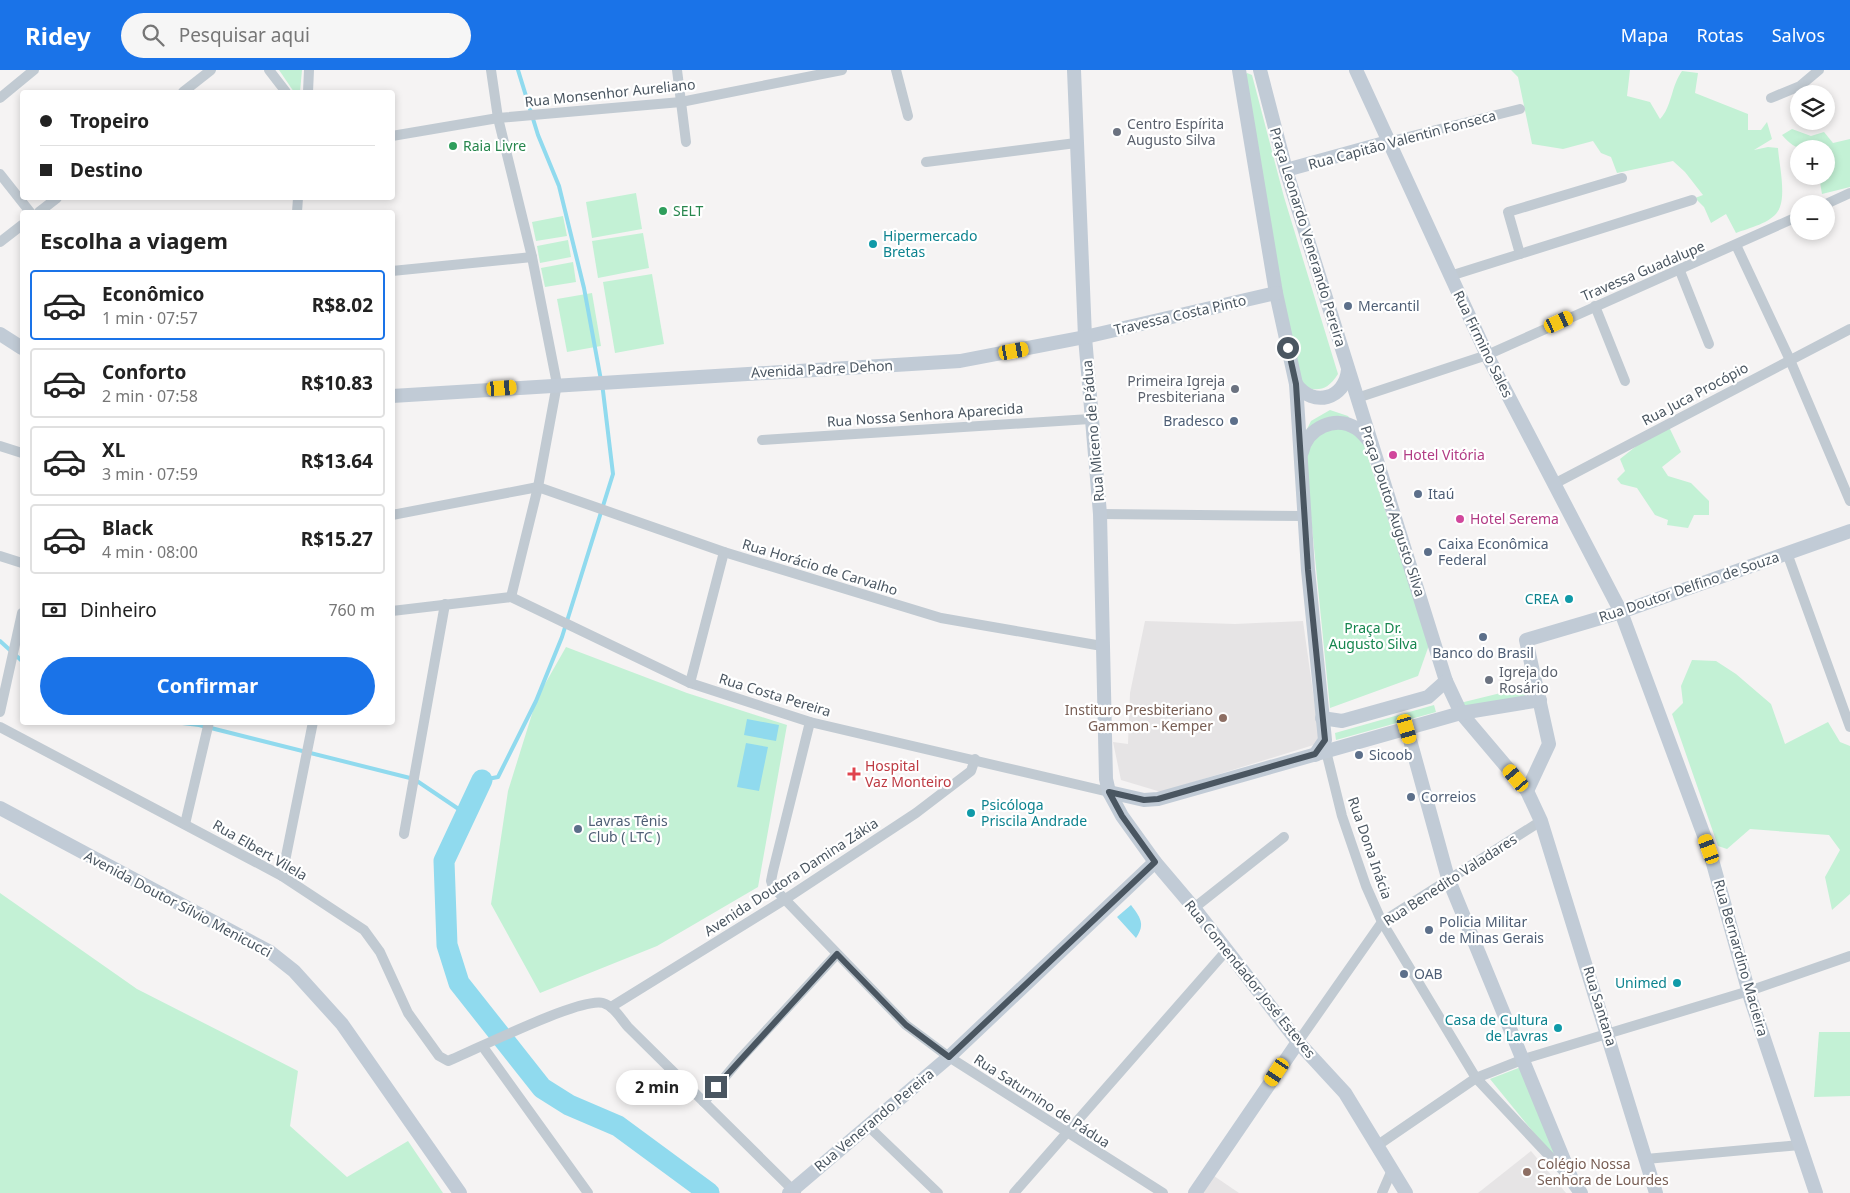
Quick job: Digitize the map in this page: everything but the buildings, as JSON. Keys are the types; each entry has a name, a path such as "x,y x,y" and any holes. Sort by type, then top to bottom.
{"main road":[{"name":"Rua Miceno de Pádua","path":"1074,70 1085,337 1090,419 1100,514 1106,779 1109,792"},
{"name":"Rua Firmino Sales","path":"1356,70 1487,355 1620,612"},
{"path":"1241,76 1248,72 1256,71 1261,73"},
{"name":"Praça Leonardo Venerando Pereira","path":"1261,73 1286,170 1357,398"},
{"name":"Praça Leonardo Venerando Pereira","path":"1241,76 1276,293 1296,384"},
{"name":"Rua Capitão Valentin Fonseca","path":"1286,170 1388,142"},
{"name":"Travessa Costa Pinto","path":"1085,337 1276,293"},
{"path":"0,334 20,347"},
{"name":"Avenida Padre Dehon","path":"395,396 557,384 960,361 1085,337"},
{"path":"1296,384 1300,390 1313,398 1328,398 1335,395 1345,384 1348,369"},
{"path":"1296,384 1302,456 1303,516 1326,748"},
{"name":"Praça Doutor Augusto Silva","path":"1357,398 1446,681 1461,712 1527,791"},
{"path":"1302,456 1303,447 1314,432 1330,424 1348,424 1356,428 1372,445"},
{"name":"Rua Doutor Delfino de Souza","path":"1540,700 1526,640 1620,612 1850,532"},
{"name":"Rua Bernardino Macieira","path":"1620,612 1709,849 1749,991 1816,1193"},
{"path":"1322,718 1342,721 1428,697 1446,681"},
{"path":"1109,792 1144,800 1158,799 1326,748 1407,729 1461,712 1540,700 1549,744 1527,791"},
{"path":"1407,729 1448,878 1577,1187"},
{"name":"Rua Santana","path":"1527,791 1541,820 1656,1193"},
{"name":"Rua Comendador José Esteves","path":"1109,792 1122,816 1155,862 1194,908 1298,1042 1345,1093 1406,1193"},
{"name":"Avenida Doutor Sílvio Menicucci","path":"0,808 270,952 294,970 342,1024 460,1193"},
{"name":"Rua Venerando Pereira","path":"792,1192 867,1125 949,1057 1155,862"},
{"name":"Rua Benedito Valadares","path":"1195,1193 1298,1042"}],"street":[{"path":"0,98 34,70"},
{"path":"186,90 210,70"},
{"path":"268,70 284,90"},
{"path":"308,90 309,70"},
{"path":"395,611 511,598 538,487 557,384 532,257 498,118 491,70"},
{"path":"677,70 686,142"},
{"name":"Rua Monsenhor Aureliano","path":"395,135 498,118 681,102 842,70"},
{"path":"896,70 908,116"},
{"path":"1771,98 1800,86 1819,70"},
{"name":"Rua Capitão Valentin Fonseca","path":"1388,142 1520,109"},
{"path":"926,162 1076,143"},
{"path":"0,174 20,199"},
{"path":"1520,254 1508,212 1622,178"},
{"path":"1835,200 1850,193"},
{"path":"21,200 28,210"},
{"path":"43,210 55,200"},
{"path":"1450,276 1692,200"},
{"name":"Travessa Guadalupe","path":"1357,398 1487,355 1595,306 1680,271 1790,220"},
{"path":"0,242 20,227"},
{"path":"1736,245 1790,360 1850,501"},
{"path":"395,271 532,257"},
{"path":"1680,271 1709,344"},
{"path":"1595,306 1625,381"},
{"name":"Rua Juca Procópio","path":"1554,484 1850,329"},
{"name":"Rua Nossa Senhora Aparecida","path":"762,440 1090,419"},
{"path":"0,446 20,452"},
{"path":"395,514 538,487"},
{"name":"Rua Horácio de Carvalho","path":"538,487 724,552 941,618 1102,646"},
{"path":"1100,514 1303,516"},
{"path":"690,683 724,552"},
{"path":"1787,553 1850,727"},
{"path":"0,556 20,562"},
{"name":"Rua Costa Pereira","path":"511,598 690,683 810,722 975,759 1109,792"},
{"path":"404,834 446,604"},
{"path":"0,712 20,622"},
{"name":"Rua Saturnino de Pádua","path":"810,722 771,881 784,900 906,1025 949,1057 1065,1133 1163,1193"},
{"path":"185,824 208,725"},
{"path":"282,876 312,725"},
{"name":"Rua Elbert Vilela","path":"0,728 282,876 364,930 380,952 408,1013 438,1056 448,1061 483,1047"},
{"name":"Rua Dona Inácia","path":"1326,748 1342,816 1366,886 1382,922 1476,1078 1577,1187"},
{"name":"Avenida Doutora Damina Zákia","path":"611,1007 784,900 916,814 971,771 975,759"},
{"name":"Rua Benedito Valadares","path":"1298,1042 1382,922 1541,820"},
{"path":"1194,908 1284,837"},
{"path":"1014,1193 1227,950"},
{"path":"704,1102 740,1059 837,954"},
{"path":"1378,1145 1476,1078 1524,1059 1749,991 1850,956"},
{"path":"588,1193 483,1047 510,1032 588,1004 603,1003 611,1007 628,1027 792,1192"},
{"path":"867,1125 938,1193"},
{"path":"1646,1160 1800,1145"},
{"path":"1382,1193 1392,1170"}],"shaded area":[{"name":"Instituro Presbiteriano Gammon - Kemper","path":"1145,621 1235,624 1303,621 1320,743 1161,792 1121,780 1113,742 1128,744 1130,693"},
{"name":"Colégio Nossa Senhora de Lourdes","path":"1531,1151 1566,1193 1478,1193"},
{"path":"1214,1176 1239,1193 1202,1193"}],"green space":[{"path":"279,70 302,70 300,90 293,90"},
{"path":"1511,70 1630,70 1627,96 1650,102 1660,119 1667,109 1678,77 1682,71 1698,73 1695,93 1748,114 1748,130 1761,130 1767,122 1772,139 1754,150 1768,147 1778,148 1782,198 1778,211 1765,222 1736,233 1726,214 1711,223 1704,207 1695,198 1703,195 1685,172 1673,161 1617,173 1611,157 1601,153 1593,141 1563,149 1532,144 1518,77"},
{"path":"1247,73 1252,75 1284,197 1338,374 1326,387 1318,389 1301,387 1270,228 1245,75"},
{"path":"1790,130 1811,136 1824,132 1831,140 1790,140 1790,143 1782,135"},
{"path":"1850,139 1850,187 1822,194 1820,185 1835,185 1835,143"},
{"path":"636,193 642,229 592,238 586,202"},
{"path":"563,216 567,236 536,241 532,222"},
{"path":"643,233 649,268 598,278 592,241"},
{"path":"568,240 571,257 540,263 537,246"},
{"path":"573,262 576,282 545,287 541,268"},
{"path":"652,274 664,344 615,353 603,282"},
{"path":"592,293 601,346 567,352 557,299"},
{"name":"Praça Dr. Augusto Silva","path":"1330,410 1348,416 1360,433 1429,645 1418,676 1330,708 1303,437 1311,421"},
{"path":"1669,427 1681,452 1662,467 1668,476 1691,483 1709,501 1709,515 1694,515 1688,528 1667,525 1668,520 1655,515 1637,488 1621,484 1617,479 1625,471 1620,459 1644,440"},
{"path":"566,647 687,693 787,725 758,887 657,946 540,993 491,904 508,791 537,698"},
{"path":"1692,660 1716,661 1736,674 1771,704 1785,744 1828,722 1840,742 1850,746 1850,894 1832,910 1825,877 1840,850 1829,835 1750,829 1727,849 1718,846 1672,714 1683,703 1681,686"},
{"path":"1525,687 1528,697 1465,709 1460,703"},
{"path":"1434,705 1436,712 1336,740 1335,733"},
{"path":"0,893 137,989 298,1071 290,1126 347,1177 408,1141 443,1193 0,1193"},
{"path":"1819,1032 1850,1032 1850,1096 1814,1097"},
{"path":"1521,1067 1556,1154 1552,1155 1490,1079"}],"water":[{"path":"747,719 779,725 776,741 744,735"},
{"path":"746,743 768,747 759,791 737,787"},
{"path":"1131,905 1141,921 1141,929 1136,938 1117,917"}],"waterway":[{"path":"482,780 498,777 536,701 562,637 613,474 603,391 584,288 559,186 538,135 518,70"},
{"path":"0,641 20,659"},
{"path":"199,725 414,779 466,814"},
{"path":"482,780 444,861 447,945 459,983 542,1088 569,1105 618,1126 709,1193"}],"place":[{"name":"Centro Espírita Augusto Silva","path":"1117,132"},
{"name":"Raia Livre","path":"453,146"},
{"name":"SELT","path":"663,211"},
{"name":"Hipermercado Bretas","path":"873,244"},
{"name":"Mercantil","path":"1348,306"},
{"name":"Primeira Igreja Presbiteriana","path":"1235,389"},
{"name":"Bradesco","path":"1234,421"},
{"name":"Hotel Vitória","path":"1393,455"},
{"name":"Itaú","path":"1418,494"},
{"name":"Hotel Serema","path":"1460,519"},
{"name":"Caixa Econômica Federal","path":"1428,552"},
{"name":"CREA","path":"1569,599"},
{"name":"Banco do Brasil","path":"1483,637"},
{"name":"Igreja do Rosário","path":"1489,680"},
{"name":"Instituro Presbiteriano Gammon - Kemper","path":"1223,718"},
{"name":"Sicoob","path":"1359,755"},
{"name":"Hospital Vaz Monteiro","path":"854,774"},
{"name":"Correios","path":"1411,797"},
{"name":"Psicóloga Priscila Andrade","path":"971,813"},
{"name":"Lavras Tênis Club ( LTC )","path":"578,829"},
{"name":"Policia Militar de Minas Gerais","path":"1429,930"},
{"name":"OAB","path":"1404,974"},
{"name":"Unimed","path":"1677,983"},
{"name":"Casa de Cultura de Lavras","path":"1558,1028"},
{"name":"Colégio Nossa Senhora de Lourdes","path":"1527,1172"}],"route":[{"path":"716,1087 837,954 906,1025 949,1057 1155,862 1122,816 1109,792 1144,800 1158,799 1315,754 1325,740 1303,516 1302,456 1296,384 1288,348"}]}
